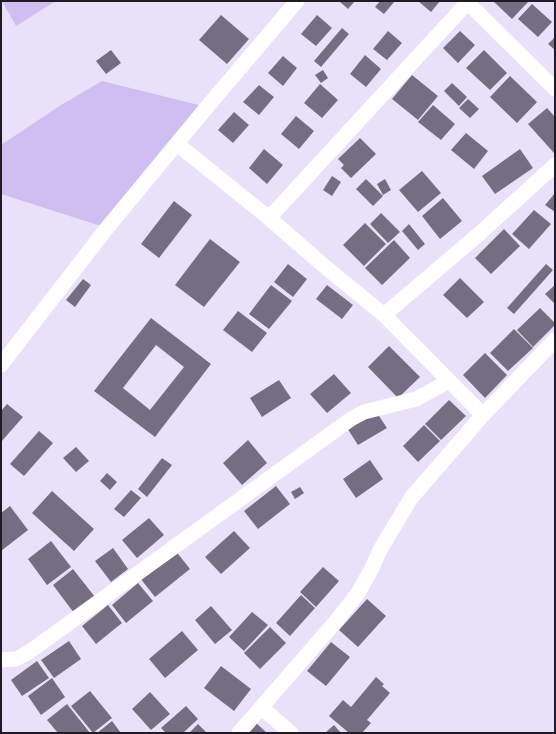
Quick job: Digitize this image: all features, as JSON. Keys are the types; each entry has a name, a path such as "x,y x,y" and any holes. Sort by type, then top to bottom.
{"street":[{"path":"1,365 107,228 297,1"},
{"path":"269,218 468,1 555,89"},
{"path":"177,144 269,218 384,315 483,415"},
{"path":"384,315 479,234 555,165"},
{"path":"239,733 337,620 358,593 380,550 411,498 483,415 555,340"},
{"path":"1,660 16,659 29,652 351,419 364,412 416,399 449,381"},
{"path":"262,708 291,733"}],"shaded area":[{"path":"2,1 56,1 16,26"},
{"path":"102,81 207,107 107,228 1,194 1,145 61,105"}],"building":[{"path":"339,1 355,1 348,9"},
{"path":"380,1 395,1 384,14 375,7"},
{"path":"418,1 440,1 431,12"},
{"path":"493,1 529,1 512,19"},
{"path":"532,4 552,22 538,37 518,19"},
{"path":"221,15 249,39 227,64 199,40"},
{"path":"317,15 332,28 316,46 301,34"},
{"path":"342,28 349,34 321,67 314,61"},
{"path":"388,31 402,43 387,60 373,49"},
{"path":"460,31 475,45 458,63 443,48"},
{"path":"555,37 555,50 548,44"},
{"path":"111,50 121,63 106,74 96,61"},
{"path":"484,50 507,73 490,90 466,68"},
{"path":"365,55 381,69 366,87 350,74"},
{"path":"283,56 297,68 283,86 268,73"},
{"path":"323,70 328,78 321,83 315,75"},
{"path":"412,75 438,96 418,120 392,99"},
{"path":"510,76 537,102 517,123 490,97"},
{"path":"452,83 467,97 459,106 444,91"},
{"path":"320,84 338,100 322,118 304,103"},
{"path":"259,85 274,97 259,115 243,102"},
{"path":"468,99 479,109 470,118 459,108"},
{"path":"433,105 455,124 441,140 418,122"},
{"path":"547,108 555,117 554,153 528,124"},
{"path":"234,112 249,125 233,143 218,130"},
{"path":"296,116 314,131 299,149 281,134"},
{"path":"466,133 488,151 474,169 451,150"},
{"path":"360,138 376,154 351,178 341,168 344,165 338,159"},
{"path":"264,149 283,165 267,184 249,168"},
{"path":"520,149 533,168 495,194 482,176"},
{"path":"422,171 441,193 418,212 399,190"},
{"path":"332,176 341,182 332,196 323,190"},
{"path":"366,179 383,196 373,206 356,189"},
{"path":"385,179 391,190 383,195 377,184"},
{"path":"555,193 555,212 545,205"},
{"path":"443,198 462,221 440,239 422,216"},
{"path":"174,201 192,215 159,258 141,244"},
{"path":"534,210 551,224 529,249 512,234"},
{"path":"381,213 400,232 388,243 370,224"},
{"path":"365,223 386,244 364,266 343,245"},
{"path":"409,224 425,244 418,250 402,231"},
{"path":"504,229 520,246 491,274 475,258"},
{"path":"210,239 240,262 204,307 175,285"},
{"path":"394,240 410,258 382,285 365,268"},
{"path":"288,264 307,279 293,297 274,282"},
{"path":"546,264 553,270 514,314 507,308"},
{"path":"460,278 484,302 467,318 443,295"},
{"path":"83,279 91,285 75,307 66,300"},
{"path":"271,285 292,301 269,329 249,314"},
{"path":"327,285 353,305 342,319 316,299"},
{"path":"555,285 555,304 545,294"},
{"path":"540,308 555,323 555,325 533,347 517,330"},
{"path":"238,311 267,333 252,352 223,330"},
{"path":"151,318 211,364 155,437 94,391","holes":["156,345 184,367 150,410 123,388"]},
{"path":"514,329 533,348 508,371 490,353"},
{"path":"389,346 420,377 398,398 368,367"},
{"path":"485,353 507,375 485,398 463,375"},
{"path":"334,374 351,393 327,413 310,394"},
{"path":"279,380 291,398 262,417 250,398"},
{"path":"449,400 466,416 441,440 425,424"},
{"path":"7,404 23,417 1,442 1,411"},
{"path":"375,410 387,428 358,445 347,428"},
{"path":"424,425 440,441 418,462 403,446"},
{"path":"39,431 53,443 24,476 10,464"},
{"path":"248,440 267,463 242,485 223,463"},
{"path":"76,447 89,461 76,472 63,458"},
{"path":"162,458 172,465 147,497 138,489"},
{"path":"370,460 383,479 356,498 343,479"},
{"path":"107,473 117,482 110,490 100,481"},
{"path":"276,486 290,504 258,529 244,511"},
{"path":"300,487 304,493 295,499 291,492"},
{"path":"131,490 141,498 124,517 114,509"},
{"path":"52,491 94,529 74,551 32,513"},
{"path":"10,506 28,530 1,551 1,513"},
{"path":"149,518 164,535 137,558 122,540"},
{"path":"234,531 250,548 221,574 205,557"},
{"path":"51,541 71,567 47,585 28,559"},
{"path":"113,548 128,569 111,582 95,561"},
{"path":"175,550 190,569 155,597 140,578"},
{"path":"323,567 339,581 316,607 300,592"},
{"path":"73,569 95,597 74,613 53,585"},
{"path":"138,583 153,601 126,623 112,605"},
{"path":"301,595 315,608 290,636 276,623"},
{"path":"367,599 386,616 358,647 339,630"},
{"path":"108,605 122,623 96,644 82,626"},
{"path":"211,606 232,630 215,644 195,620"},
{"path":"252,612 268,625 244,651 229,637"},
{"path":"270,627 286,643 260,669 244,653"},
{"path":"182,631 198,650 165,678 149,659"},
{"path":"69,641 81,659 54,678 41,660"},
{"path":"331,642 350,657 326,686 307,671"},
{"path":"37,661 49,678 22,696 11,680"},
{"path":"221,666 251,689 234,711 204,688"},
{"path":"376,677 384,684 382,686 390,693 367,720 371,723 362,733 349,733 329,716 343,700 351,707"},
{"path":"52,678 65,697 41,715 28,696"},
{"path":"90,691 112,718 93,733 71,706"},
{"path":"150,692 170,714 151,730 132,709"},
{"path":"67,704 90,733 58,733 47,720"},
{"path":"186,706 198,719 183,733 166,733 161,728"},
{"path":"112,721 121,733 97,733"},
{"path":"255,722 267,733 246,733"},
{"path":"198,724 207,733 189,733"},
{"path":"334,725 341,733 325,733"}]}
